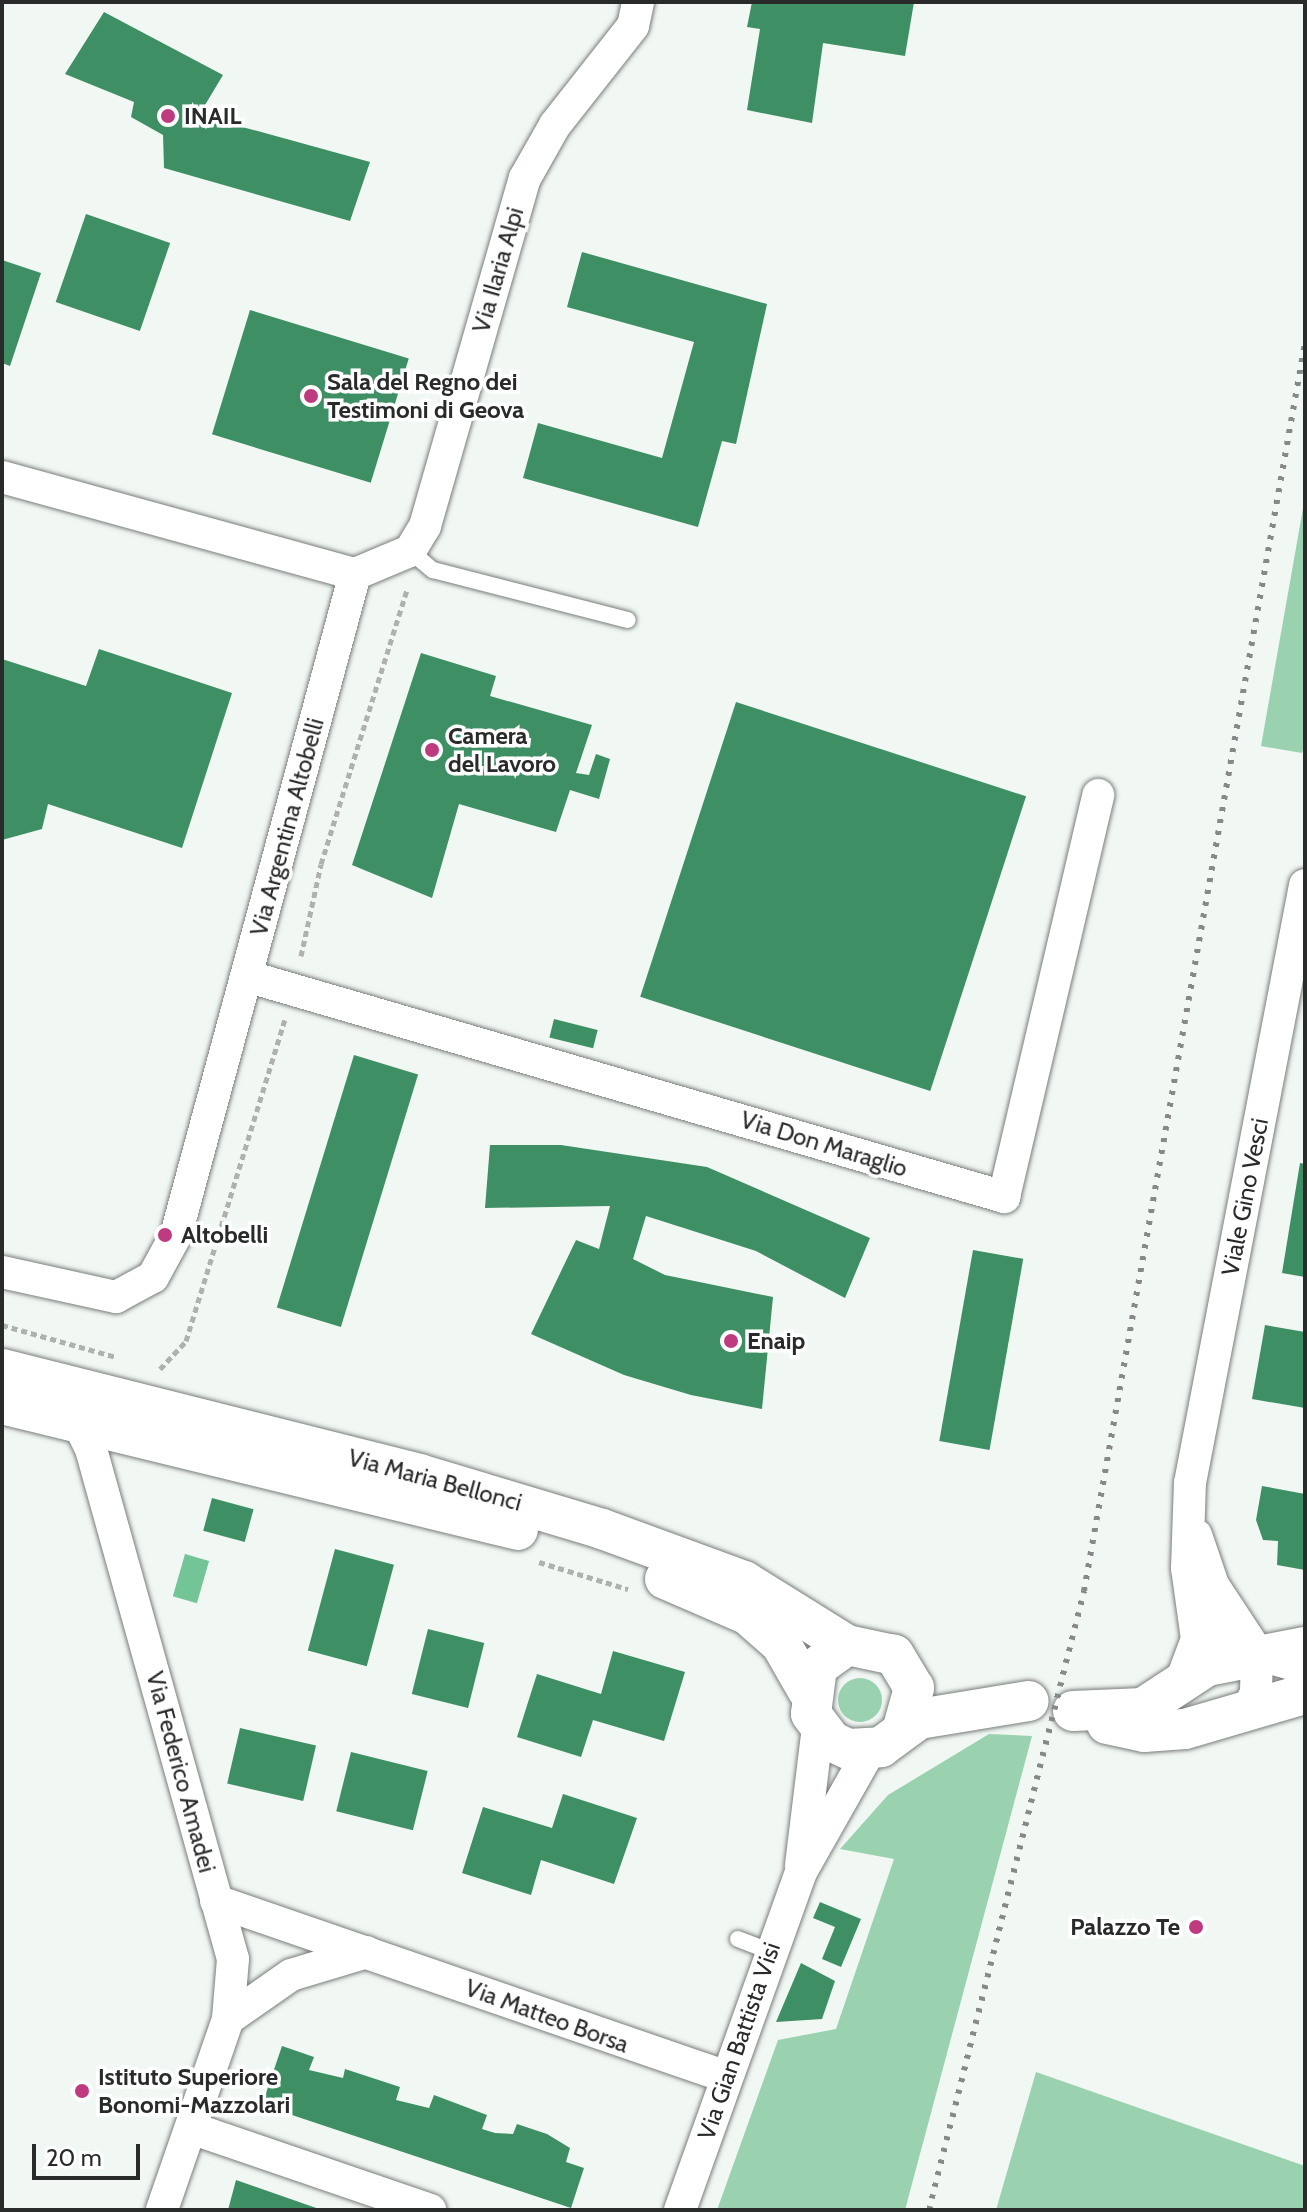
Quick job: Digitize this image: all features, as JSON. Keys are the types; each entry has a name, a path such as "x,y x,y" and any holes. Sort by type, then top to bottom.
{"street":[{"name":"Via Ilaria Alpi","path":"410,551 425,526 525,178 555,125 625,39 638,2"},
{"path":"2,477 355,574 410,551"},
{"name":"Via Argentina Altobelli","path":"2,1272 116,1297 153,1277 176,1235 355,574"},
{"name":"Via Don Maraglio","path":"246,976 1004,1197 1098,795"},
{"name":"Viale Gino Vesci","path":"1182,1679 1195,1648 1196,1617 1188,1509 1305,885"},
{"name":"Via Maria Bellonci","path":"2,1369 419,1474 602,1529 744,1581 847,1645 875,1645 910,1675 1029,1701 919,1719 886,1740 842,1747 813,1709 781,1644 748,1615 687,1587 521,1530 2,1404"},
{"path":"2,1383 63,1401 82,1424"},
{"name":"Via Federico Amadei","path":"82,1424 233,1959 228,2019 162,2210"},
{"name":"Viale Gino Vesci","path":"1188,1509 1213,1585 1250,1638"},
{"path":"1196,1617 1219,1641 1250,1638 1305,1646"},
{"path":"1250,1638 1305,1668"},
{"path":"1250,1638 1182,1679 1143,1708 1073,1711 1144,1732 1245,1714 1305,1694"},
{"path":"1245,1714 1256,1693 1250,1638"},
{"path":"813,1709 817,1667 847,1645"},
{"path":"886,1740 914,1702 910,1675"},
{"name":"Via Gian Battista Visi","path":"801,1872 813,1709"},
{"name":"Via Gian Battista Visi","path":"680,2210 769,1951 801,1872 886,1740"},
{"name":"Via Matteo Borsa","path":"216,1901 727,2077"},
{"path":"228,2019 291,1975 368,1952"},
{"path":"191,2128 430,2210"}],"lane":[{"path":"410,551 433,570 628,620"},
{"path":"738,1939 769,1951"}],"path":[{"path":"585,1574 644,1595"}],"shaded area":[{"path":"1305,497 1305,743 1302,753 1261,746"},
{"path":"185,1554 209,1561 197,1603 173,1596"},
{"path":"860,1678 875,1685 882,1700 875,1715 860,1722 845,1715 838,1700 845,1685"},
{"path":"989,1734 1032,1736 905,2210 717,2210 778,2040 836,2029 894,1859 840,1849 888,1795"},
{"path":"1036,2072 1305,2166 1305,2210 996,2210"}],"building":[{"path":"752,2 914,2 905,56 823,43 812,123 747,110 760,29 747,27"},
{"name":"INAIL","path":"104,12 223,75 199,115 370,162 350,221 164,168 163,135 131,117 134,102 65,74"},
{"path":"86,214 170,243 140,331 56,302"},
{"path":"582,252 767,304 736,444 722,441 698,527 523,478 538,423 662,458 694,342 567,307"},
{"path":"2,260 41,273 10,366 2,363"},
{"name":"Sala del Regno dei Testimoni di Geova","path":"250,310 409,359 371,483 212,434"},
{"path":"99,649 232,693 182,848 48,804 42,829 2,840 2,659 86,686"},
{"path":"421,653 496,676 490,696 592,725 576,773 589,775 596,754 610,759 599,799 570,790 556,832 459,804 432,898 352,865"},
{"path":"736,702 1026,796 930,1091 640,997"},
{"path":"554,1019 598,1030 593,1048 549,1037"},
{"path":"354,1055 418,1075 341,1327 277,1307"},
{"path":"490,1145 561,1145 707,1167 870,1238 845,1298 756,1251 646,1216 633,1259 665,1275 773,1297 762,1409 691,1395 624,1375 531,1334 576,1240 599,1249 610,1206 485,1208"},
{"path":"1300,1163 1305,1164 1305,1277 1282,1273"},
{"path":"973,1250 1023,1259 990,1450 939,1441"},
{"path":"1265,1325 1305,1332 1305,1408 1252,1399"},
{"path":"1262,1486 1305,1494 1305,1570 1277,1565 1278,1541 1263,1540 1256,1520"},
{"path":"212,1498 254,1509 245,1542 203,1531"},
{"path":"335,1549 394,1565 367,1666 308,1650"},
{"path":"428,1629 484,1643 468,1708 412,1694"},
{"path":"613,1651 685,1672 664,1741 593,1720 581,1757 517,1737 537,1674 601,1694"},
{"path":"240,1728 316,1746 303,1801 227,1784"},
{"path":"351,1752 428,1771 413,1830 336,1811"},
{"path":"563,1794 637,1818 614,1884 541,1860 531,1895 462,1873 483,1807 552,1828"},
{"path":"820,1902 861,1919 841,1967 822,1959 835,1927 813,1918"},
{"path":"801,1963 835,1981 822,2019 776,2022"},
{"path":"282,2046 314,2057 309,2070 343,2078 345,2069 400,2087 396,2100 429,2108 434,2095 487,2115 482,2129 513,2134 517,2124 547,2134 570,2148 566,2162 584,2168 571,2208 262,2105"},
{"path":"236,2180 322,2210 228,2210"}],"railway":[{"path":"929,2210 1084,1591 1305,343"}],"place":[{"name":"INAIL","path":"168,116"},
{"name":"Sala del Regno dei Testimoni di Geova","path":"311,396"},
{"name":"Camera del Lavoro","path":"432,750"},
{"name":"Altobelli","path":"165,1235"},
{"name":"Enaip","path":"731,1341"},
{"name":"Palazzo Te","path":"1196,1927"},
{"name":"Istituto Superiore Bonomi-Mazzolari","path":"82,2091"}]}
